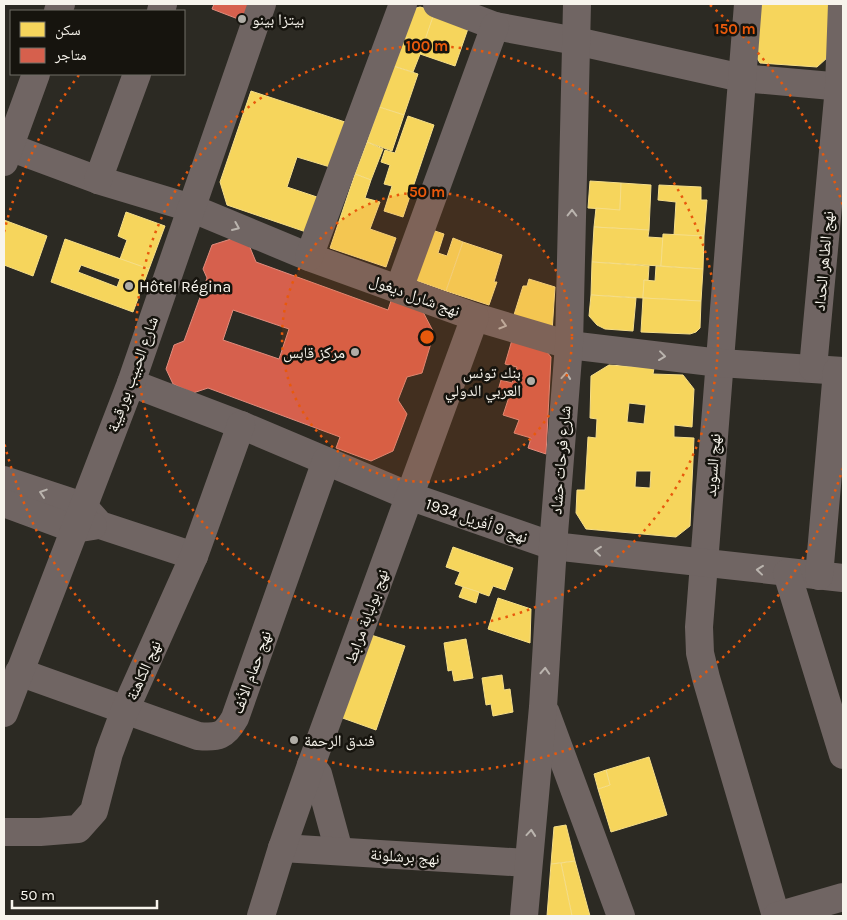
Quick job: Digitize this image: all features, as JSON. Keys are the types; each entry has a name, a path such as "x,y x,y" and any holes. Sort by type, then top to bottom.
{"street":[{"name":"شارع الحبيب بورقيبة","path":"4,713 14,675 86,520 131,383 262,4"},
{"path":"309,258 403,4"},
{"path":"437,4 495,26 742,78 841,87"},
{"name":"شارع فرحات حشاد","path":"524,916 543,707 553,546 569,345 577,4"},
{"name":"نهج السويد","path":"748,4 699,627 700,653 714,706 777,916"},
{"name":"نهج الطاهر الحداد","path":"831,577 831,370 842,4"},
{"path":"399,289 495,26"},
{"path":"6,151 36,75"},
{"path":"98,180 138,75"},
{"name":"نهج شارل ديغول","path":"6,151 191,208 309,258 475,317 569,345 720,363 831,370"},
{"name":"نهج بولبابة مرابط","path":"262,916 282,848 311,766 475,317"},
{"name":"نهج 9 أفريل 1934","path":"131,383 241,425 409,496 553,546 831,577"},
{"name":"نهج الكاهنة","path":"4,832 40,832 78,828 94,811 109,753 125,710 194,556 241,425"},
{"name":"نهج حمام الأنف","path":"14,675 125,710 198,736 211,737 220,735 229,729 235,718 326,461"},
{"path":"4,480 86,520"},
{"path":"4,503 86,520 194,556"},
{"path":"788,573 843,755"},
{"path":"543,707 622,916"},
{"path":"311,766 318,774 340,852"},
{"name":"نهج برشلونة","path":"282,848 528,863"},
{"path":"777,916 843,897"}],"building: سكن":[{"path":"754,4 831,4 828,57 817,67 760,63 752,50"},
{"path":"420,7 435,11 424,44 403,36 416,8"},
{"path":"435,11 470,23 455,66 420,54"},
{"path":"403,36 424,44 413,72 393,66"},
{"path":"393,66 418,74 404,115 379,107"},
{"path":"251,91 345,122 330,167 297,157 287,187 320,198 309,233 227,205 220,182"},
{"path":"379,107 404,115 392,151 367,142"},
{"path":"408,116 434,125 403,217 384,211 392,186 384,184 390,165 381,162 385,150 395,153"},
{"path":"367,142 383,149 371,180 355,174"},
{"path":"355,174 371,180 365,198 380,202 370,229 396,238 386,267 330,248"},
{"path":"590,181 621,183 620,210 588,208"},
{"path":"621,183 651,185 649,230 594,227 596,208 620,210"},
{"path":"659,185 701,187 701,200 707,200 704,236 674,235 676,202 658,200"},
{"path":"126,212 165,226 149,269 120,259 127,240 118,236"},
{"path":"4,220 47,236 33,276 4,265"},
{"path":"594,227 649,230 648,237 663,238 661,266 592,262"},
{"path":"429,229 444,234 438,253 447,256 453,238 463,242 446,291 412,279"},
{"path":"663,234 704,236 703,269 661,266"},
{"path":"65,239 149,269 133,312 51,282","holes":["81,265 120,279 117,287 78,272"]},
{"path":"463,242 502,255 494,282 497,282 489,305 446,291"},
{"path":"592,262 649,266 648,281 644,280 643,298 591,295"},
{"path":"656,266 703,269 701,301 643,298 644,280 655,281"},
{"path":"529,279 555,287 552,332 513,318 523,286 527,286"},
{"path":"591,295 636,298 633,331 605,329 597,325 589,316"},
{"path":"643,298 701,301 700,328 690,334 641,332"},
{"path":"609,365 654,368 653,374 683,375 694,389 692,427 674,425 674,437 694,438 690,526 676,537 586,529 576,513 577,490 585,490 588,437 596,438 597,419 590,418 591,376","holes":["629,403 646,405 644,424 627,422","636,471 651,471 650,488 635,487"]},
{"path":"453,547 513,568 505,590 493,586 489,596 455,584 460,572 446,567"},
{"path":"463,587 479,592 476,603 459,597"},
{"path":"498,598 531,609 530,643 488,629"},
{"path":"365,633 405,646 376,730 337,716"},
{"path":"466,639 473,678 454,681 452,670 448,671 444,643"},
{"path":"502,675 504,690 510,689 513,712 493,716 491,704 486,705 482,678"},
{"path":"649,757 667,815 611,832 598,789 610,785 606,770"},
{"path":"606,770 610,785 598,789 594,774"},
{"path":"566,825 575,861 551,864 554,827"},
{"path":"575,861 590,916 572,916 561,863"},
{"path":"561,863 572,916 547,916 551,864"}],"building: متاجر":[{"path":"214,4 267,4 259,27 212,9"},
{"name":"مركز قابس","path":"231,239 249,245 256,262 388,310 392,298 421,308 434,333 422,373 407,377 398,400 407,414 393,451 371,461 336,448 340,437 208,388 193,393 173,384 166,369 174,345 184,341 207,278 203,269 212,245","holes":["233,310 289,329 279,359 223,340"]},
{"path":"512,340 547,352 551,357 546,454 528,448 531,438 514,433 519,420 503,415 509,397 497,394 501,380 512,383 517,367 505,364"}],"place":[{"name":"بيتزا بينو","path":"242,19"},
{"name":"Hôtel Régina","path":"129,286"},
{"name":"مركز قابس","path":"355,352"},
{"name":"بنك تونس العربي الدولي","path":"531,381"},
{"name":"فندق الرحمة","path":"294,740"}]}
